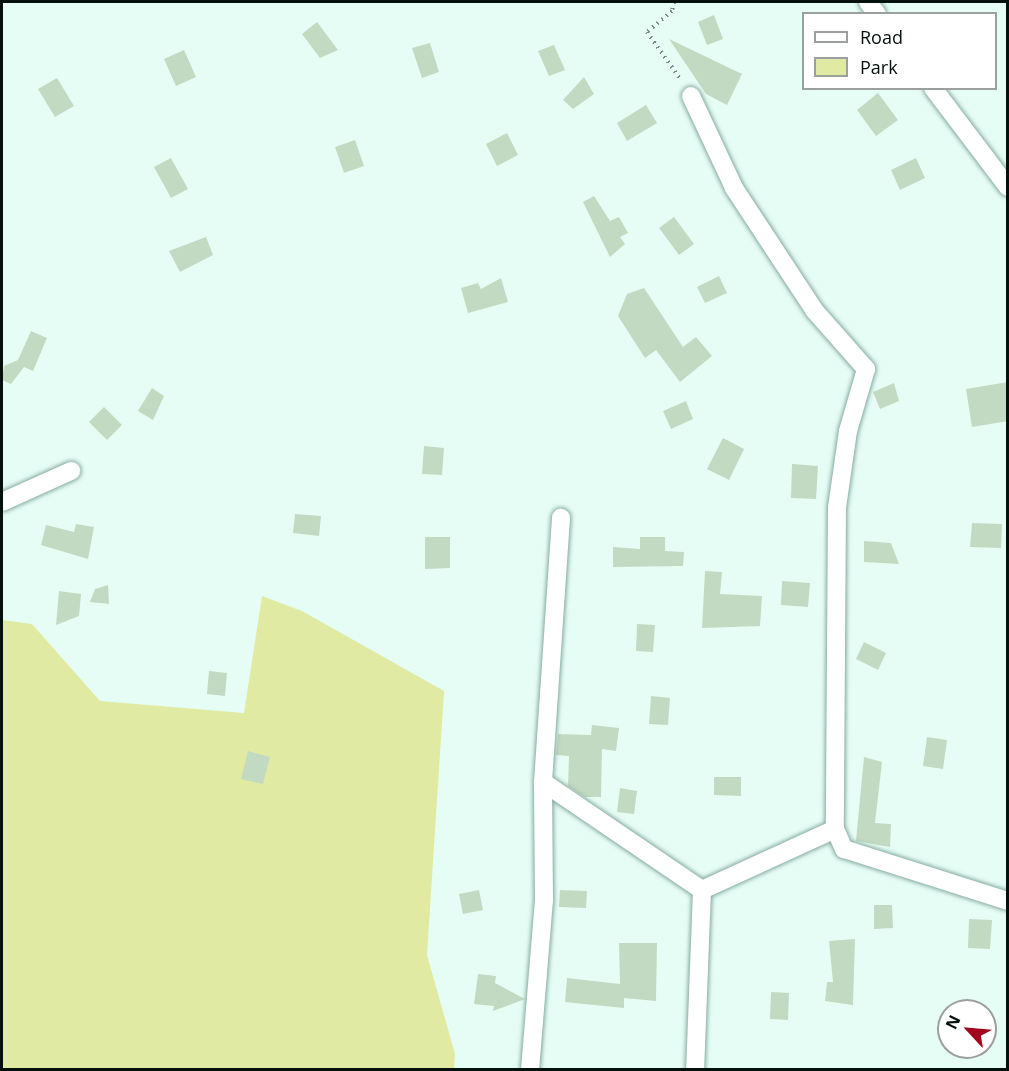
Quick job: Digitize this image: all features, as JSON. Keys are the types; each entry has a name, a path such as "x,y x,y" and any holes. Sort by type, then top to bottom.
{"street":[{"path":"935,90 1008,187"},
{"path":"691,96 734,189 813,310 866,369 848,431 837,507 835,829 844,849 1008,902"},
{"path":"2,502 70,471"},
{"path":"530,1070 544,901 543,782 561,518"},
{"path":"543,782 702,890"},
{"path":"702,890 835,829"},
{"path":"695,1070 702,890"}],"path":[{"path":"674,2 672,11 647,32 691,96"}],"green space":[{"path":"262,596 302,611 444,691 427,955 455,1054 454,1069 2,1070 2,620 32,624 100,701 244,713"}],"building":[{"path":"714,15 723,39 707,45 698,22"},
{"path":"317,22 338,50 320,58 302,34"},
{"path":"669,39 742,74 727,105 706,94"},
{"path":"430,43 439,72 422,78 412,48"},
{"path":"554,45 565,70 549,76 538,51"},
{"path":"184,50 196,77 176,86 164,59"},
{"path":"584,77 594,94 573,109 563,100"},
{"path":"57,78 74,106 55,117 38,89"},
{"path":"878,93 898,120 876,136 857,110"},
{"path":"646,105 657,123 627,141 617,123"},
{"path":"507,133 518,155 497,166 486,144"},
{"path":"355,140 364,166 344,173 335,147"},
{"path":"171,158 188,189 171,198 154,167"},
{"path":"916,158 925,178 900,190 891,170"},
{"path":"594,196 610,221 619,217 628,233 620,237 625,244 610,257 583,202"},
{"path":"674,217 694,244 679,255 659,228"},
{"path":"206,237 213,255 180,272 169,251"},
{"path":"719,276 727,293 705,303 697,287"},
{"path":"501,278 508,302 468,313 461,288 478,283 481,289"},
{"path":"644,288 683,347 696,337 712,356 680,382 656,350 645,358 618,316 627,294"},
{"path":"31,331 47,338 33,371 24,367 11,384 2,380 4,366 18,360"},
{"path":"1008,382 1008,421 972,427 966,389"},
{"path":"894,383 899,401 880,409 873,392"},
{"path":"152,388 164,396 153,420 138,411"},
{"path":"686,401 693,419 671,429 663,411"},
{"path":"104,407 122,425 107,440 89,422"},
{"path":"723,438 744,449 729,480 707,469"},
{"path":"424,446 444,448 442,475 422,474"},
{"path":"792,464 818,466 816,499 791,498"},
{"path":"295,514 321,516 319,536 293,533"},
{"path":"972,523 1002,524 1001,548 970,547"},
{"path":"76,524 94,527 88,559 41,545 46,525 74,532"},
{"path":"425,537 450,537 450,568 425,569"},
{"path":"640,537 665,537 665,551 684,552 683,566 613,567 613,547 640,549"},
{"path":"864,541 891,543 899,564 864,562"},
{"path":"705,571 722,572 720,594 762,596 760,626 702,628"},
{"path":"782,581 810,583 808,607 781,605"},
{"path":"108,585 109,604 90,602 95,589"},
{"path":"59,591 81,594 79,616 56,625"},
{"path":"637,624 655,625 653,652 636,651"},
{"path":"864,642 886,653 878,670 856,659"},
{"path":"209,671 227,673 225,696 207,694"},
{"path":"651,696 670,698 668,725 649,724"},
{"path":"592,725 619,728 616,751 602,749 601,797 585,797 568,786 569,756 556,755 558,734 591,735"},
{"path":"927,737 947,740 943,769 923,766"},
{"path":"248,751 270,757 263,784 241,779"},
{"path":"864,757 882,762 875,823 891,824 890,847 856,841"},
{"path":"714,777 741,777 741,796 714,795"},
{"path":"620,788 637,791 634,814 617,812"},
{"path":"479,890 483,910 463,914 459,894"},
{"path":"560,890 587,891 586,908 559,907"},
{"path":"874,905 892,905 893,928 874,929"},
{"path":"969,919 992,920 990,949 968,948"},
{"path":"855,939 853,1005 825,1001 827,982 833,982 829,941"},
{"path":"619,943 657,943 656,1001 624,998 624,1008 565,1002 567,978 620,984"},
{"path":"478,974 496,976 495,983 525,999 493,1011 494,1006 474,1004"},
{"path":"771,992 789,993 788,1020 770,1019"}]}
